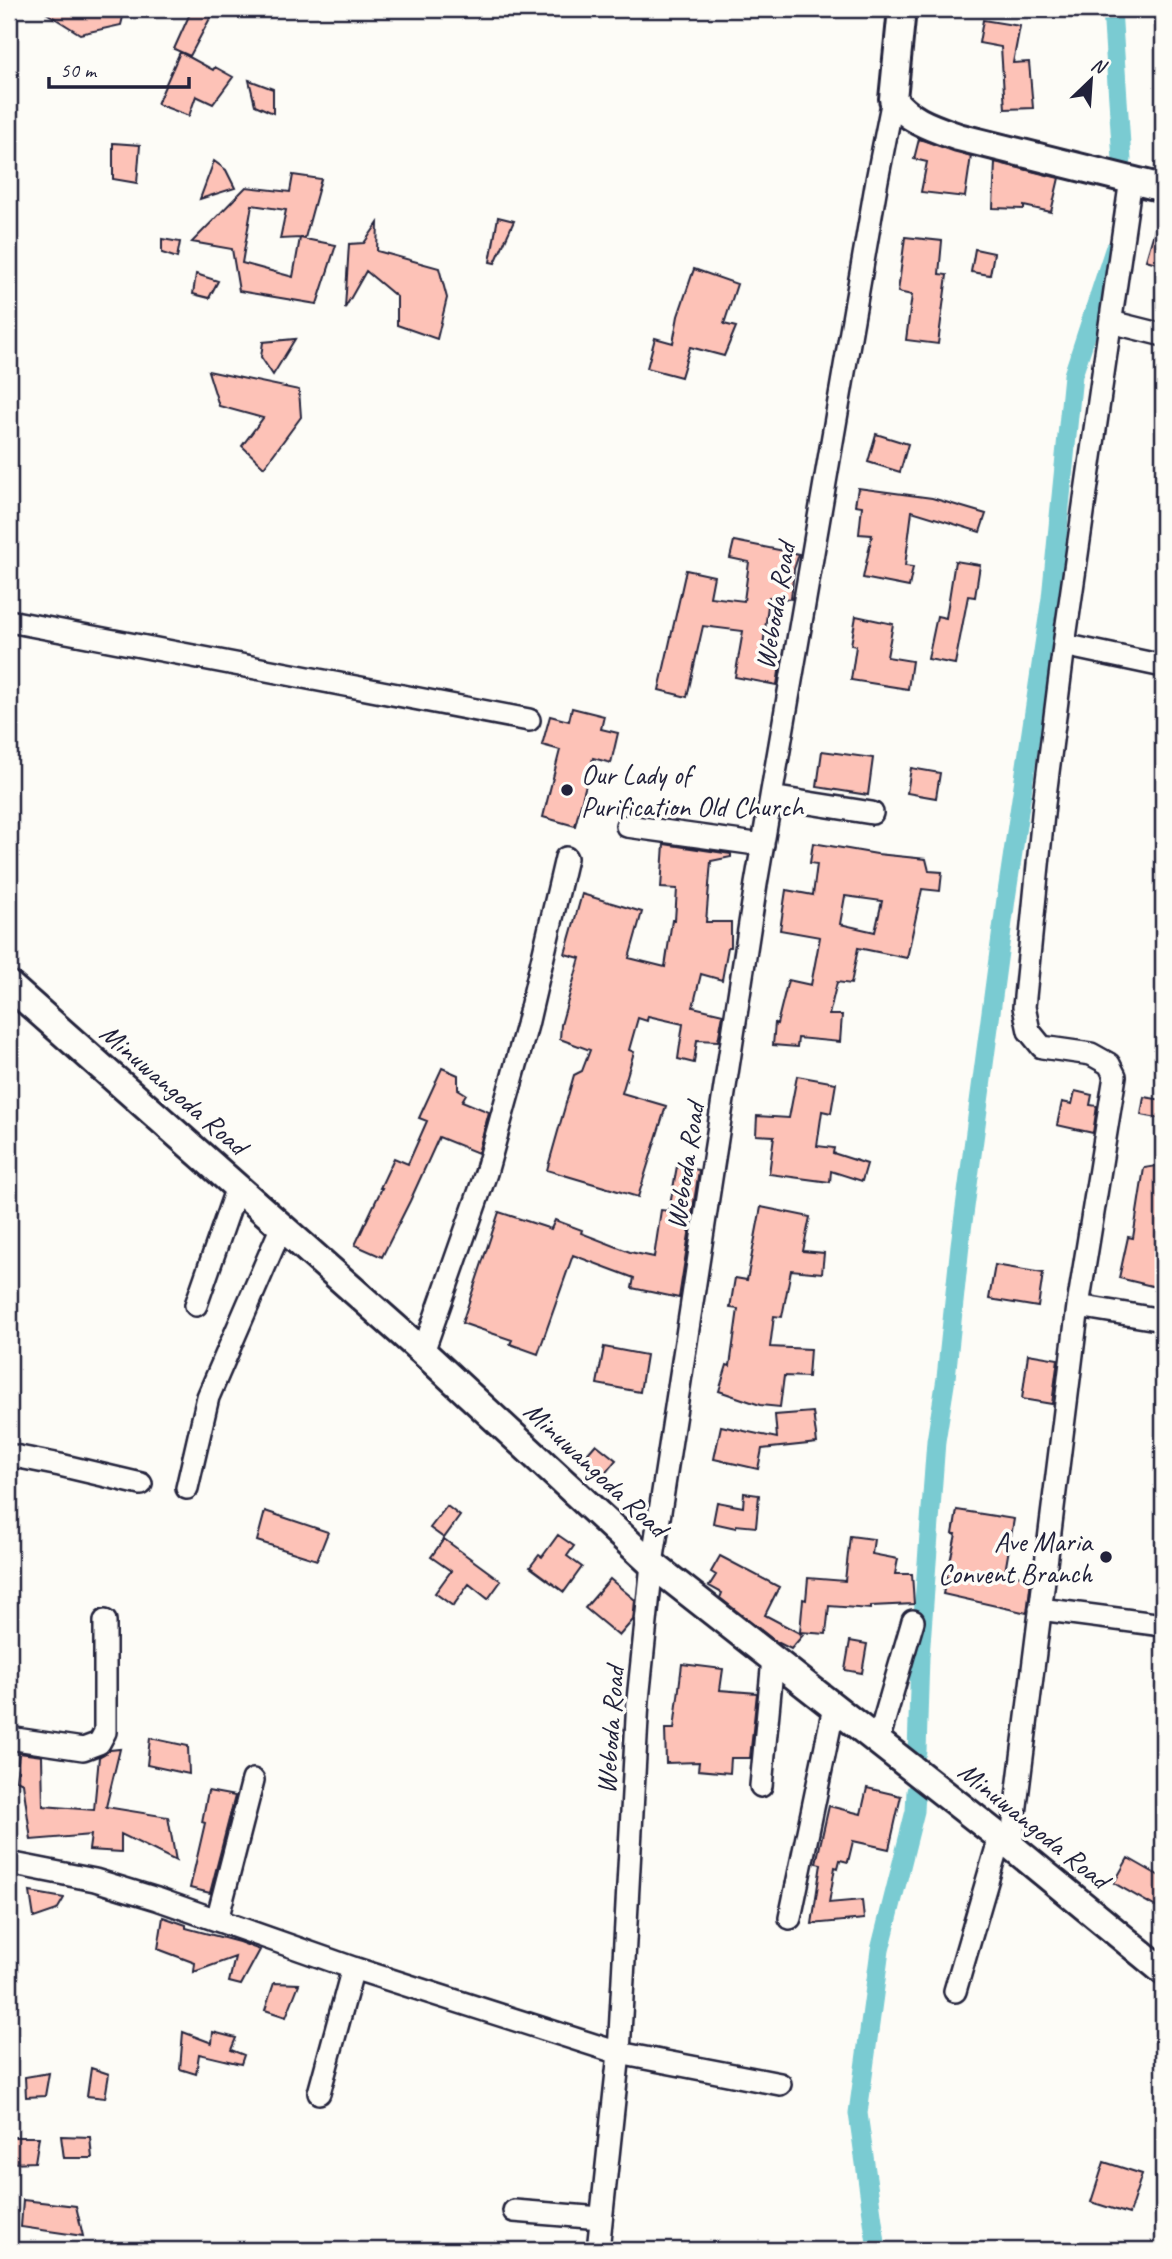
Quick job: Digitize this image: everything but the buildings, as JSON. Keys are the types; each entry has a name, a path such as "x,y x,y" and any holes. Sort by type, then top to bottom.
{"main road":[{"path":"902,9 893,99 902,111 958,137 1163,188"},
{"name":"Minuwangoda Road","path":"9,985 422,1352 652,1564 1162,1968"}],"street":[{"name":"Weboda Road","path":"598,2250 619,2053 639,1700 652,1564 763,845 893,99"},
{"path":"955,1991 1005,1841 1040,1609 1078,1306 1115,1076 1109,1063 1091,1054 1042,1047 1029,1031 1024,1007 1044,804 1064,645 1131,179"},
{"path":"1111,322 1163,335"},
{"path":"9,621 529,720"},
{"path":"1064,645 1163,666"},
{"path":"771,797 872,813"},
{"path":"627,826 763,845"},
{"path":"422,1352 486,1173 527,1025 566,858"},
{"path":"196,1305 237,1187"},
{"path":"187,1488 208,1397 282,1227"},
{"path":"1078,1306 1163,1320"},
{"path":"9,1455 141,1484"},
{"path":"1040,1609 1163,1625"},
{"path":"877,1741 913,1621"},
{"path":"9,1738 83,1749 99,1743 105,1732 105,1622"},
{"path":"761,1786 773,1659"},
{"path":"790,1918 834,1707"},
{"path":"218,1920 253,1780"},
{"path":"9,1863 95,1880 353,1968 619,2053 780,2084"},
{"path":"319,2093 353,1968"},
{"path":"514,2211 601,2218"}],"waterway":[{"path":"1112,9 1122,160"},
{"path":"917,1752 920,1657 936,1441 1006,899 1051,598 1073,375 1114,250"},
{"path":"877,2250 858,2113 880,1950 915,1811 916,1791"}],"place":[{"name":"Our Lady of Purification Old Church","path":"567,790"},
{"name":"Ave Maria Convent Branch","path":"1106,1557"}]}
